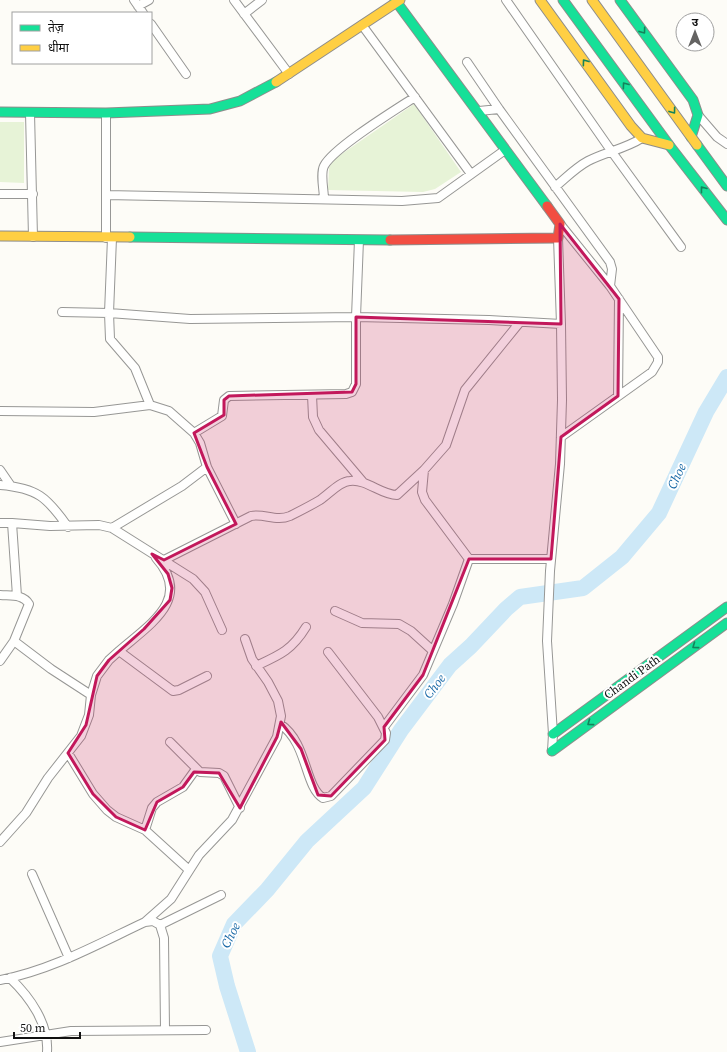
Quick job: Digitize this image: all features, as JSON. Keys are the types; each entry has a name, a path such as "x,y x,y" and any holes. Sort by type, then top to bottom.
{"street":[{"path":"138,6 148,0"},
{"path":"234,0 289,74"},
{"path":"244,14 262,0"},
{"path":"506,0 612,152 681,247"},
{"path":"540,0 631,126 642,138 669,145"},
{"path":"563,0 669,145 727,220"},
{"path":"592,0 727,186"},
{"path":"620,0 693,100 698,115 716,137 727,144"},
{"path":"0,112 106,113 210,109 227,106 246,99 289,74 397,1 479,111 505,150 560,224 610,286 658,357 658,362 652,372 561,437"},
{"path":"152,25 186,74"},
{"path":"362,25 471,174"},
{"path":"467,62 499,109 610,262 612,269 610,286"},
{"path":"324,199 323,167 330,157 352,140 415,97"},
{"path":"479,111 499,109"},
{"path":"30,113 33,237"},
{"path":"106,113 106,195 109,238 110,339 135,368 150,405"},
{"path":"691,136 698,115"},
{"path":"555,186 583,164 632,145 642,138"},
{"path":"106,195 402,201 438,198 505,150"},
{"path":"0,194 33,194"},
{"path":"552,751 553,734 547,641 550,571 560,464 561,437 562,324 558,238 560,224"},
{"path":"0,236 359,240 558,238"},
{"path":"194,432 222,416 224,400 229,396 346,394 355,389 359,240"},
{"path":"618,299 618,396"},
{"path":"62,312 109,313 190,319 356,317 562,324"},
{"path":"164,560 256,515 270,518 284,518 319,500 346,481 357,481 390,495 397,495 424,470 446,445 465,390 520,322"},
{"path":"312,395 313,417 319,430 364,483"},
{"path":"0,411 94,412 150,405 169,411 194,432 200,443 207,467 236,524"},
{"path":"112,528 182,486 207,467"},
{"path":"0,470 11,486"},
{"path":"424,470 422,492 426,500 469,559"},
{"path":"0,485 27,488 42,496 53,506 68,527"},
{"path":"0,523 68,527 99,525 112,528 126,535 152,554 193,579 206,592 222,630"},
{"path":"12,523 17,596"},
{"path":"0,842 26,813 48,778 80,736 86,725 91,695 97,676 110,660 144,629 170,600 172,588 168,574 152,554"},
{"path":"469,559 551,559"},
{"path":"384,727 423,675 453,604 469,559"},
{"path":"0,595 17,596 26,599 29,604 14,641 0,661"},
{"name":"Chandi Path","path":"553,734 727,607"},
{"path":"335,611 362,622 398,624 411,631 433,651"},
{"name":"Chandi Path","path":"552,751 727,623"},
{"path":"256,666 289,649 297,642 306,627"},
{"path":"0,980 34,972 69,958 145,922 171,899 199,855 232,820 240,808 277,737 280,724 278,701 268,682 252,659 245,639"},
{"path":"14,641 51,669 91,695"},
{"path":"119,651 173,691 179,690 207,676"},
{"path":"280,724 293,735 300,749 315,790 322,798 331,796 382,745 385,740 386,733 384,727 368,703 328,652"},
{"path":"170,742 200,772 219,773 224,776 240,808"},
{"path":"68,752 93,794 108,810 116,817 145,830 189,870"},
{"path":"145,830 152,808 157,802 183,787 196,769"},
{"path":"32,874 69,958"},
{"path":"160,925 221,895"},
{"path":"145,922 153,921 160,925 164,938 165,1030"},
{"path":"10,978 23,990 47,1034 47,1052"},
{"path":"0,1042 47,1034 100,1029 206,1030"}],"highlighted area":[{"path":"560,224 619,299 618,396 561,437 551,559 469,559 423,675 384,727 385,740 331,796 318,795 301,749 281,722 277,737 240,808 219,773 194,772 183,787 157,802 145,830 116,817 93,794 68,753 86,725 97,676 109,660 144,629 170,600 172,588 168,574 152,554 164,560 236,524 207,467 194,433 224,415 224,400 229,396 352,392 356,384 356,317 561,324"}],"green space":[{"path":"414,104 461,172 435,189 423,192 328,190 329,168 333,160"},
{"path":"0,122 24,122 24,183 0,182"}],"waterway":[{"name":"Choe","path":"248,1052 227,986 220,956 234,924 267,890 307,841 364,788 401,730 450,665 471,646 506,609 520,597 583,588 622,557 659,513 706,412 727,377"}],"traffic: fast":[{"path":"395,0 547,206"},
{"path":"563,0 669,145 727,220"},
{"path":"620,0 693,100 698,115 691,137"},
{"path":"0,112 106,113 210,109 240,101 276,82"},
{"path":"697,145 727,186"},
{"path":"130,237 390,240"},
{"path":"553,734 727,607"},
{"path":"552,751 727,623"}],"traffic: slow":[{"path":"276,82 400,0"},
{"path":"540,0 631,126 642,138 669,145"},
{"path":"592,0 697,145"},
{"path":"0,236 130,237"}],"traffic: jam":[{"path":"390,240 558,238 560,224 547,206"}]}
